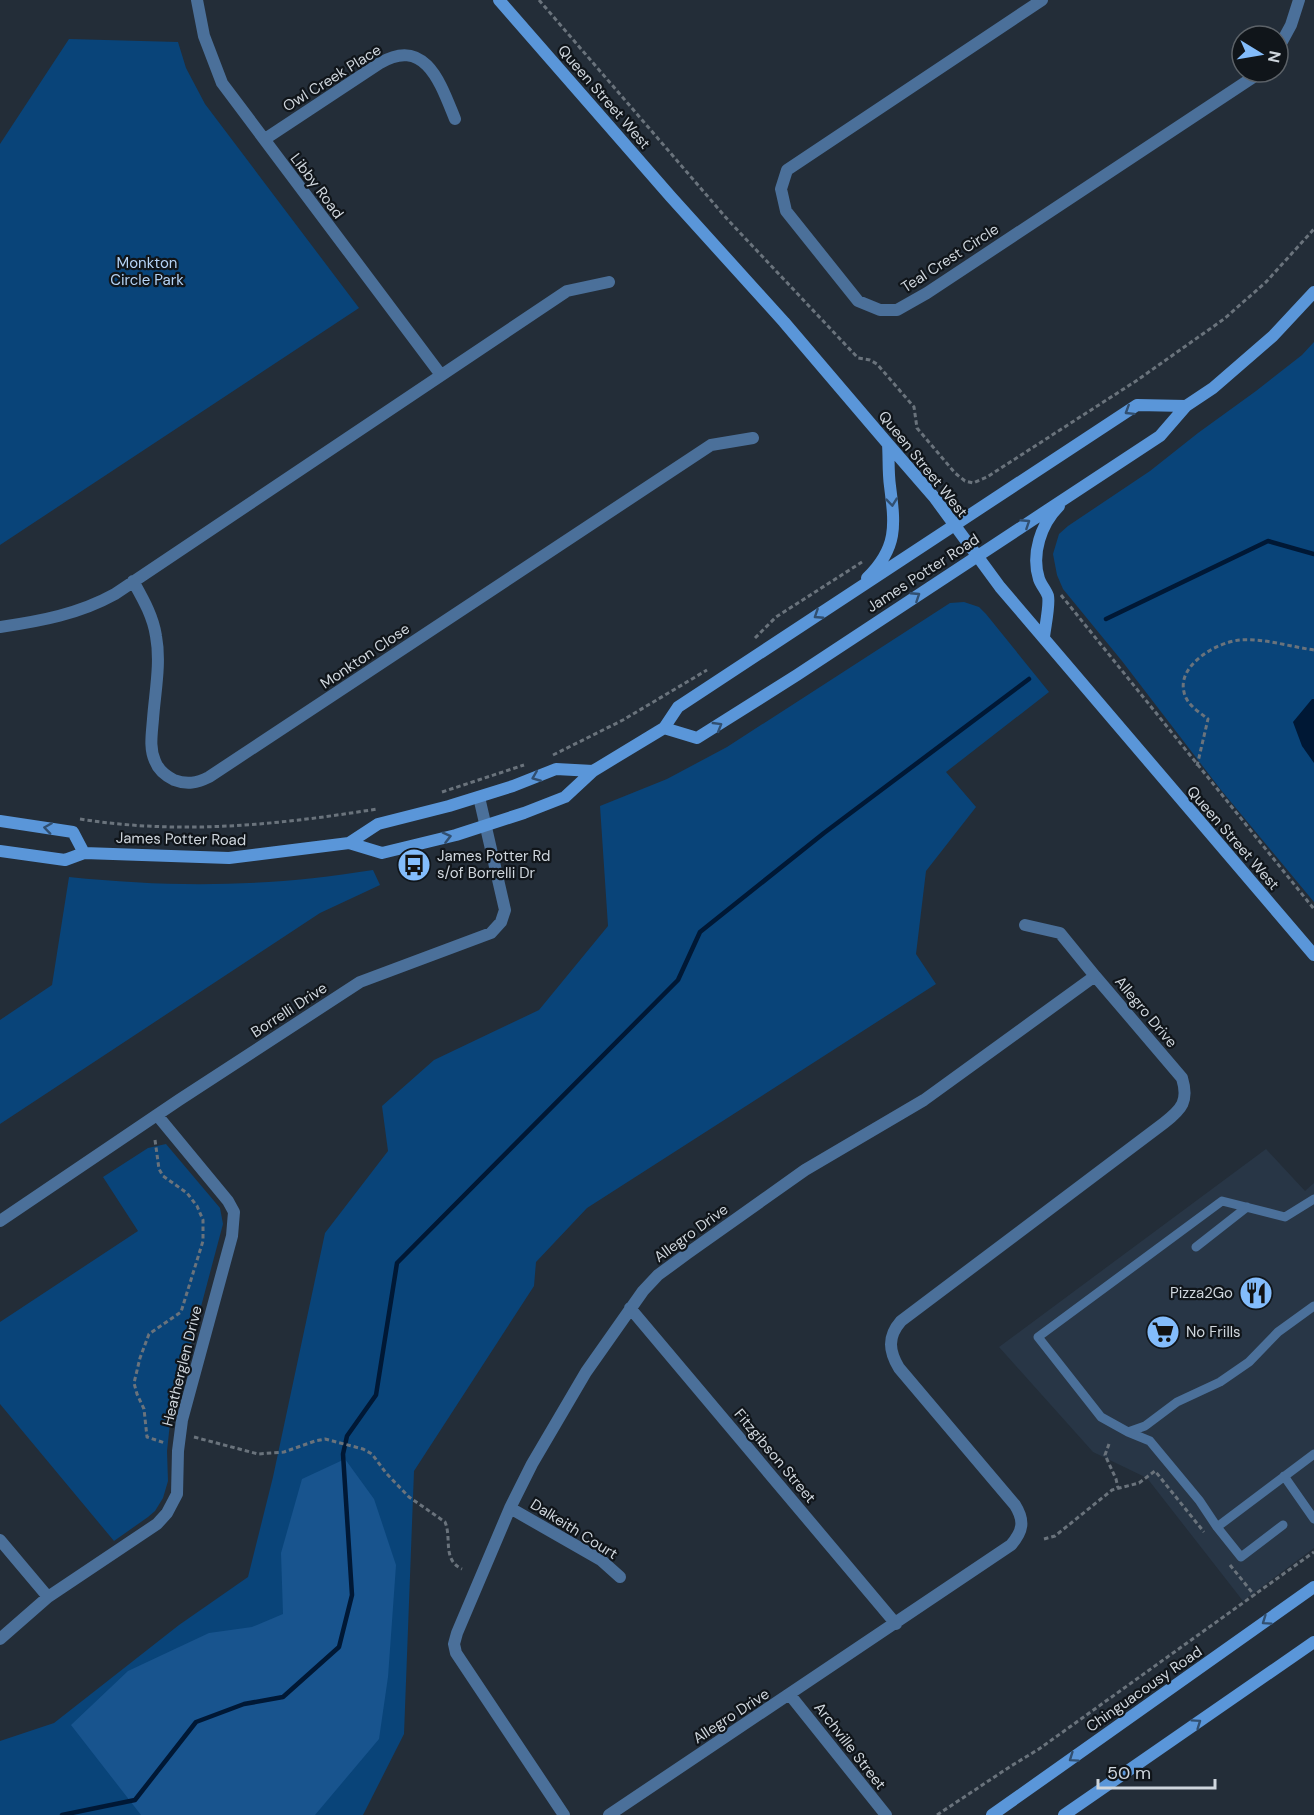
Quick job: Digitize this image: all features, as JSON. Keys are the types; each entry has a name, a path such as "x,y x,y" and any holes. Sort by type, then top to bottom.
{"main road":[{"name":"Queen Street West","path":"502,1 671,197 784,322 934,497 1000,587 1314,955"},
{"name":"James Potter Road","path":"664,728 697,738 797,675 1160,436 1186,406 1213,388 1273,336 1314,292"},
{"name":"James Potter Road","path":"0,851 65,860 84,853 229,858 349,843 382,853 456,835 565,797 593,771 664,728 678,707 1137,405 1186,406"},
{"path":"848,596 873,572 885,556 892,537 893,501 888,444"},
{"path":"1044,637 1048,596 1039,579 1038,571 1041,532 1051,515 1076,490"},
{"name":"James Potter Road","path":"349,843 378,824 449,807 556,769 593,771"},
{"path":"0,821 74,832 84,853"},
{"name":"Chinguacousy Road","path":"992,1815 1314,1587"},
{"path":"1064,1815 1314,1642"}],"street":[{"name":"Libby Road","path":"197,0 204,36 222,84 441,375"},
{"name":"Teal Crest Circle","path":"1042,0 787,170 781,189 786,211 858,301 880,310 897,310 1243,84"},
{"path":"1290,27 1299,0"},
{"name":"Owl Creek Place","path":"265,139 380,63 402,54 422,61 432,71 440,82 455,119"},
{"path":"0,627 44,620 95,605 567,291 609,282"},
{"name":"Monkton Close","path":"133,581 146,603 156,637 158,656 151,740 154,760 170,778 195,783 219,771 711,445 753,438"},
{"name":"Borrelli Drive","path":"0,1221 156,1115 360,982 491,933 501,922 505,910 479,797"},
{"path":"1025,925 1060,933 1095,976"},
{"name":"Allegro Drive","path":"564,1815 456,1653 454,1644 510,1508 532,1464 586,1372 630,1308 658,1275 805,1170 954,1080 1095,976 1182,1078 1185,1090 1181,1108 900,1321 892,1331 890,1344 892,1357 899,1368 1016,1505 1023,1524 1020,1533 1011,1545 896,1624 609,1815"},
{"name":"Heatherglen Drive","path":"0,1639 48,1598 157,1524 173,1505 177,1494 178,1450 182,1420 232,1236 234,1212 228,1201 156,1115"},
{"name":"Fitzgibson Street","path":"630,1308 896,1624"},
{"name":"Dalkeith Court","path":"510,1508 601,1560 620,1577"},
{"path":"0,1540 48,1598"},
{"name":"Archville Street","path":"790,1695 886,1815"}],"lane":[{"path":"1283,1525 1241,1557 1199,1500 1150,1441 1101,1417 1038,1337 1222,1201 1285,1217 1314,1199"},
{"path":"1196,1247 1247,1207"},
{"path":"1128,1432 1145,1426 1177,1402 1220,1382 1249,1362 1278,1332 1314,1306"},
{"path":"1217,1527 1314,1454"},
{"path":"1284,1476 1314,1519"}],"path":[{"path":"539,0 728,220 858,358 877,364 914,407 917,428 955,473 965,481 973,483 987,477 1136,381 1224,319 1266,282 1314,229"},
{"path":"748,645 777,617 867,559"},
{"path":"1058,591 1314,909"},
{"path":"1197,766 1208,720 1188,702 1183,687 1185,675 1195,663 1217,647 1238,640 1252,640 1314,651"},
{"path":"549,756 623,720 710,668"},
{"path":"439,793 530,763"},
{"path":"80,819 102,823 198,828 296,822 386,807"},
{"path":"155,1140 159,1169 163,1176 187,1193 197,1206 203,1220 203,1241 181,1312 149,1334 134,1383 144,1409 147,1437 165,1443"},
{"path":"199,1437 258,1454 284,1452 315,1441 325,1440 363,1449 372,1454 409,1497 445,1522 448,1528 449,1556 452,1562 462,1569"},
{"path":"1109,1443 1105,1455 1118,1488"},
{"path":"1044,1539 1055,1536 1118,1488 1139,1483 1155,1471"},
{"path":"937,1815 1039,1749 1314,1552"}],"shaded area":[{"path":"1314,699 1314,763 1302,746 1293,722"},
{"path":"1266,1149 1305,1191 1314,1183 1314,1548 1243,1601 1147,1478 1093,1452 999,1347"},
{"path":"345,1459 374,1499 396,1565 388,1677 379,1739 315,1815 141,1815 71,1725 128,1671 209,1633 252,1627 283,1614 281,1553 302,1479"}],"green space":[{"name":"Monkton Circle Park","path":"69,39 178,42 186,68 205,104 359,308 0,545 0,144"},
{"path":"1314,342 1314,902 1221,790 1122,661 1063,589 1057,575 1053,554 1059,534 1068,526 1150,471 1302,355"},
{"path":"964,602 979,607 986,614 1049,692 946,772 976,807 926,871 916,954 936,984 587,1208 536,1262 534,1286 414,1471 404,1734 363,1815 0,1815 0,1741 54,1723 179,1625 248,1577 273,1477 325,1233 388,1151 382,1106 434,1060 539,1010 608,926 600,806 667,779 727,747 950,603"},
{"path":"373,870 380,885 320,913 0,1124 0,1020 52,985 69,877 147,883 221,884 296,880"},
{"path":"166,1144 220,1208 223,1224 170,1423 167,1451 168,1481 163,1498 155,1511 114,1541 0,1404 0,1322 138,1231 103,1177 148,1148"}],"waterway":[{"path":"1106,619 1268,541 1314,554"},
{"path":"62,1815 135,1800 196,1722 244,1704 283,1697 339,1647 352,1595 343,1454 347,1436 376,1395 397,1263 678,980 700,932 824,833 1029,679"}],"place":[{"name":"James Potter Rd s/of Borrelli Dr","path":"414,865"},
{"name":"Pizza2Go","path":"1256,1293"},
{"name":"No Frills","path":"1163,1332"}]}
